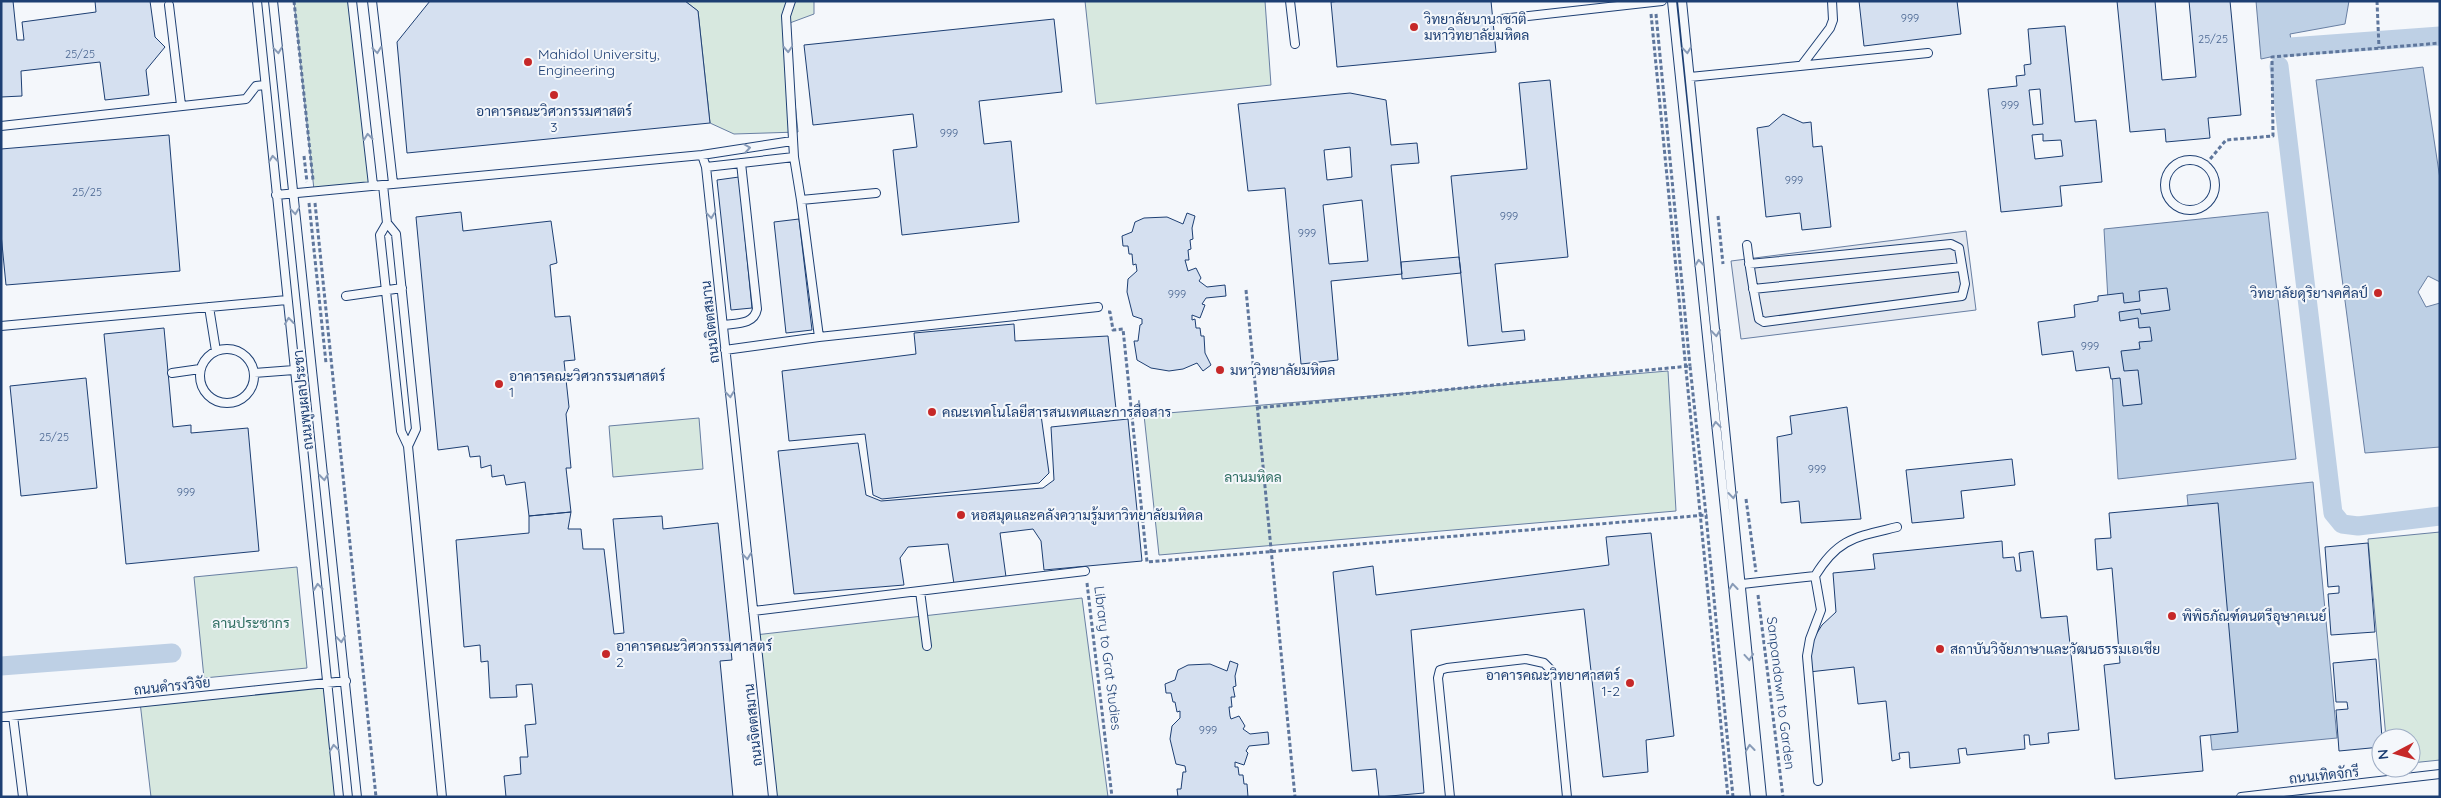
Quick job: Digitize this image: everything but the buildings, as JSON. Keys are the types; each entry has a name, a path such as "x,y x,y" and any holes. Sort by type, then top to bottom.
{"lane":[{"name":"ถนนพูนผลประชา","path":"257,1 339,797"},
{"name":"ถนนพูนผลประชา","path":"273,1 357,797"},
{"path":"352,1 373,185"},
{"path":"372,1 393,183"},
{"path":"791,1 786,16 792,141 802,200 819,336"},
{"path":"1290,1 1295,44"},
{"path":"1672,1 1754,797"},
{"path":"1682,1 1762,797"},
{"path":"1802,65 1830,28 1833,20 1832,1"},
{"path":"1501,18 1655,2"},
{"path":"169,5 181,105"},
{"path":"1690,77 1928,54"},
{"path":"1,126 246,99 256,86 265,85"},
{"path":"276,195 702,155 792,141"},
{"name":"ถนนจิตตสมาน","path":"702,155 706,167 773,797"},
{"path":"706,167 794,158"},
{"path":"2190,159 2206,164 2215,179 2214,194 2210,201 2198,209 2183,209 2176,206 2167,195 2165,189 2165,180 2168,172 2181,160 2190,159"},
{"path":"723,325 750,321 756,316 757,309 741,163"},
{"path":"383,185 387,222 396,234 416,429 408,446"},
{"path":"802,200 876,193"},
{"path":"387,222 380,235 401,431 408,446 442,797"},
{"path":"1747,245 1749,264 1753,289 1759,319 1764,322 1962,296 1965,284 1959,248 1951,244 1749,264"},
{"path":"1753,289 1962,267"},
{"path":"346,296 402,288"},
{"path":"1,326 287,300"},
{"path":"209,307 216,351"},
{"path":"725,350 819,336 1099,310"},
{"path":"233,349 248,358 254,373 252,387 244,397 232,403 218,402 207,395 201,383 200,370 206,358 216,351 233,349"},
{"path":"172,373 200,370"},
{"path":"254,373 294,370"},
{"path":"1818,781 1807,656 1810,639 1821,610 1815,576 1826,558 1849,539 1897,526"},
{"path":"753,611 1085,571"},
{"path":"1742,584 1815,576"},
{"path":"920,590 927,646"},
{"path":"1450,797 1438,678 1440,670 1526,659 1544,663 1555,674 1568,797"},
{"name":"ถนนดำรงวิจัย","path":"1,717 346,681"},
{"path":"14,716 22,797"},
{"name":"ถนนเทิดจักรี","path":"2241,797 2440,774"}],"path":[{"path":"294,1 376,797"},
{"path":"2377,1 2379,48"},
{"path":"1655,2 1700,515 1728,797"},
{"path":"2206,164 2226,140 2273,136 2272,57 2440,43"},
{"path":"1246,290 1295,797"},
{"path":"1099,310 1110,312 1113,330 1123,329 1147,562 1706,514"},
{"path":"1257,408 1688,366"},
{"path":"1688,366 1706,514 1733,797"},
{"name":"Library to Grat Studies","path":"1085,571 1112,797"},
{"name":"Sanpandawn to Garden","path":"1758,592 1783,797"}],"green space":[{"path":"294,1 354,1 373,185 314,190"},
{"path":"685,1 814,1 814,14 787,24 798,132 734,134 710,123 698,11"},
{"path":"1085,1 1265,1 1271,85 1096,104"},
{"name":"ลานมหิดล","path":"1668,371 1676,511 1159,555 1144,415"},
{"path":"699,418 703,469 613,477 609,426"},
{"path":"2440,532 2440,760 2421,762 2421,728 2385,728 2368,539"},
{"name":"ลานประชากร","path":"297,567 307,668 204,678 194,577"},
{"path":"1082,598 1108,797 773,797 755,635"},
{"path":"328,683 339,797 151,797 140,702"}],"shaded area":[{"path":"1966,231 1976,310 1741,339 1731,261"}],"water":[{"path":"2256,1 2349,1 2345,24 2290,34 2293,52 2261,59"},
{"path":"2423,67 2440,179 2440,282 2428,276 2418,292 2426,307 2440,303 2440,447 2365,453 2316,80"},
{"path":"2268,212 2296,459 2118,479 2104,229"},
{"path":"2313,482 2337,738 2212,750 2187,495"}],"waterway":[{"path":"2277,48 2440,36"},
{"path":"2279,66 2333,513 2342,524 2358,526 2440,516"},
{"path":"1,666 172,653"}],"place":[{"name":"วิทยาลัยนานาชาติ มหาวิทยาลัยมหิดล","path":"1414,27"},
{"name":"Mahidol University, Engineering","path":"528,62"},
{"name":"อาคารคณะวิศวกรรมศาสตร์ 3","path":"554,95"},
{"name":"วิทยาลัยดุริยางคศิลป์","path":"2378,293"},
{"name":"มหาวิทยาลัยมหิดล","path":"1220,370"},
{"name":"อาคารคณะวิศวกรรมศาสตร์ 1","path":"499,384"},
{"name":"คณะเทคโนโลยีสารสนเทศและการสื่อสาร","path":"932,412"},
{"name":"หอสมุดและคลังความรู้มหาวิทยาลัยมหิดล","path":"961,515"},
{"name":"พิพิธภัณฑ์ดนตรีอุษาคเนย์","path":"2172,616"},
{"name":"สถาบันวิจัยภาษาและวัฒนธรรมเอเชีย","path":"1940,649"},
{"name":"อาคารคณะวิศวกรรมศาสตร์ 2","path":"606,654"},
{"name":"อาคารคณะวิทยาศาสตร์ 1-2","path":"1630,683"}]}
